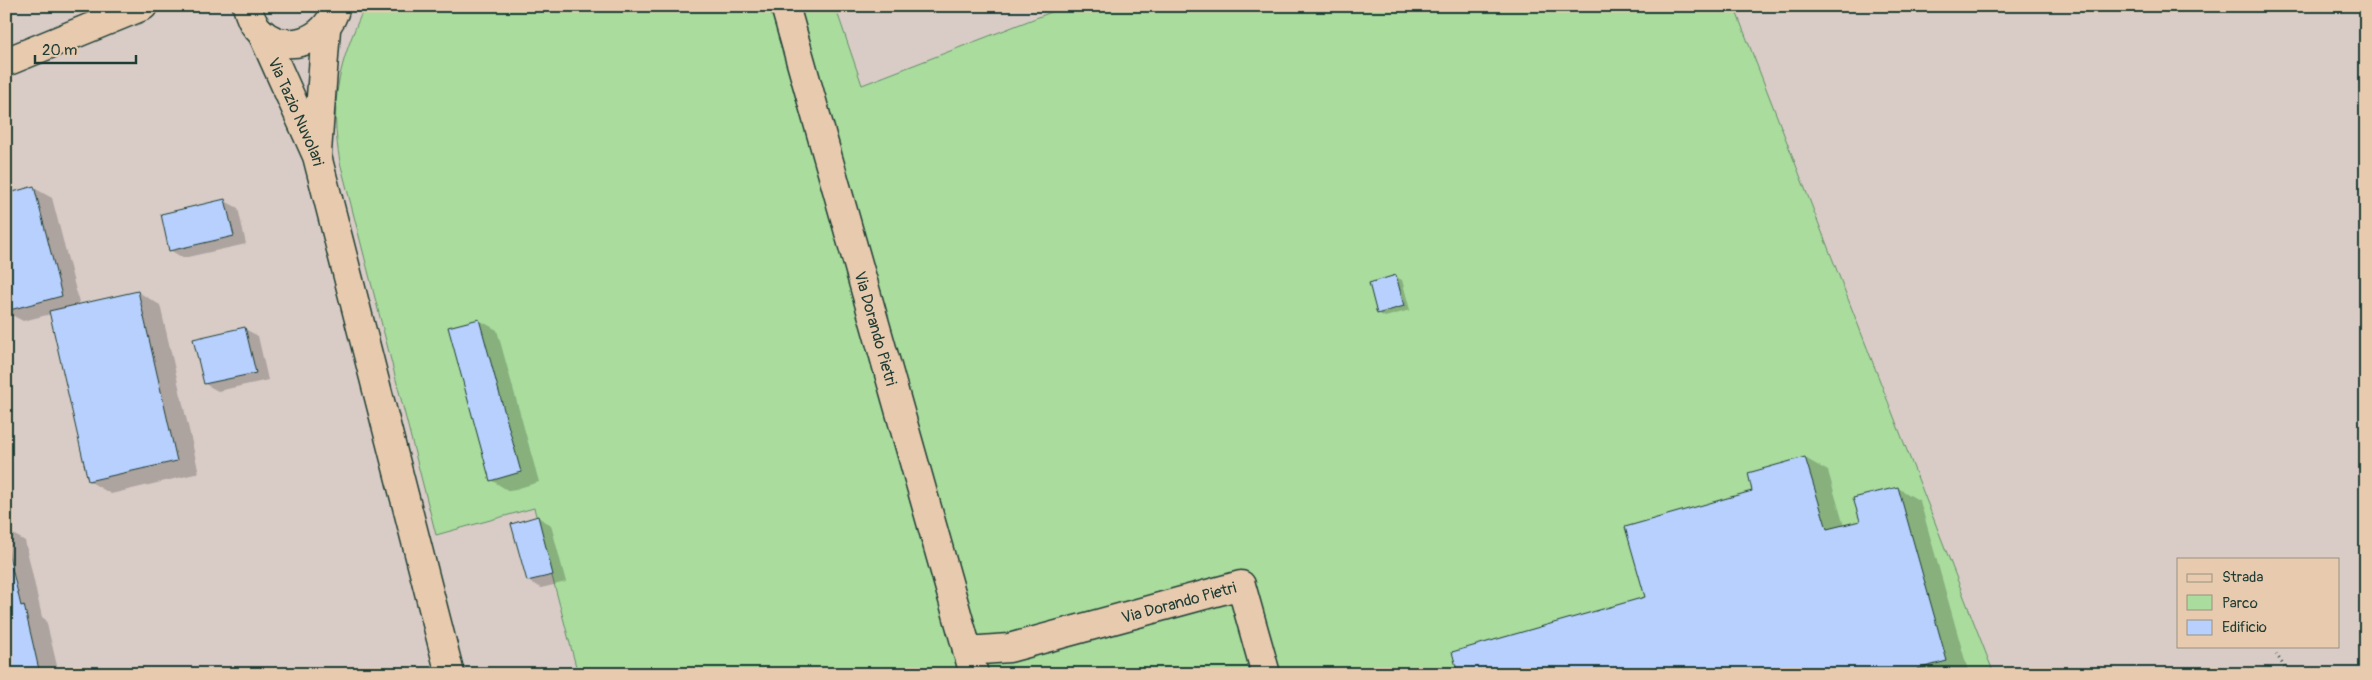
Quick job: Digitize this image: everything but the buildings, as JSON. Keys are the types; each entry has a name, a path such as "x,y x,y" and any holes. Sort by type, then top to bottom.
{"street":[{"path":"6,62 143,6"},
{"path":"226,6 253,20 274,40 288,44 302,43 315,38 331,17"},
{"name":"Via Dorando Pietri","path":"785,6 971,663 1009,648 1241,585 1266,674"},
{"name":"Via Tazio Nuvolari","path":"317,156 331,17"},
{"name":"Via Tazio Nuvolari","path":"253,20 317,156"},
{"path":"317,156 450,674"}],"path":[{"path":"2276,654 2289,674"}],"green space":[{"path":"365,6 835,6 862,85 1067,6 1734,6 1994,674 578,674 534,508 436,535 340,162 337,140 336,100 339,82 349,46"}]}
